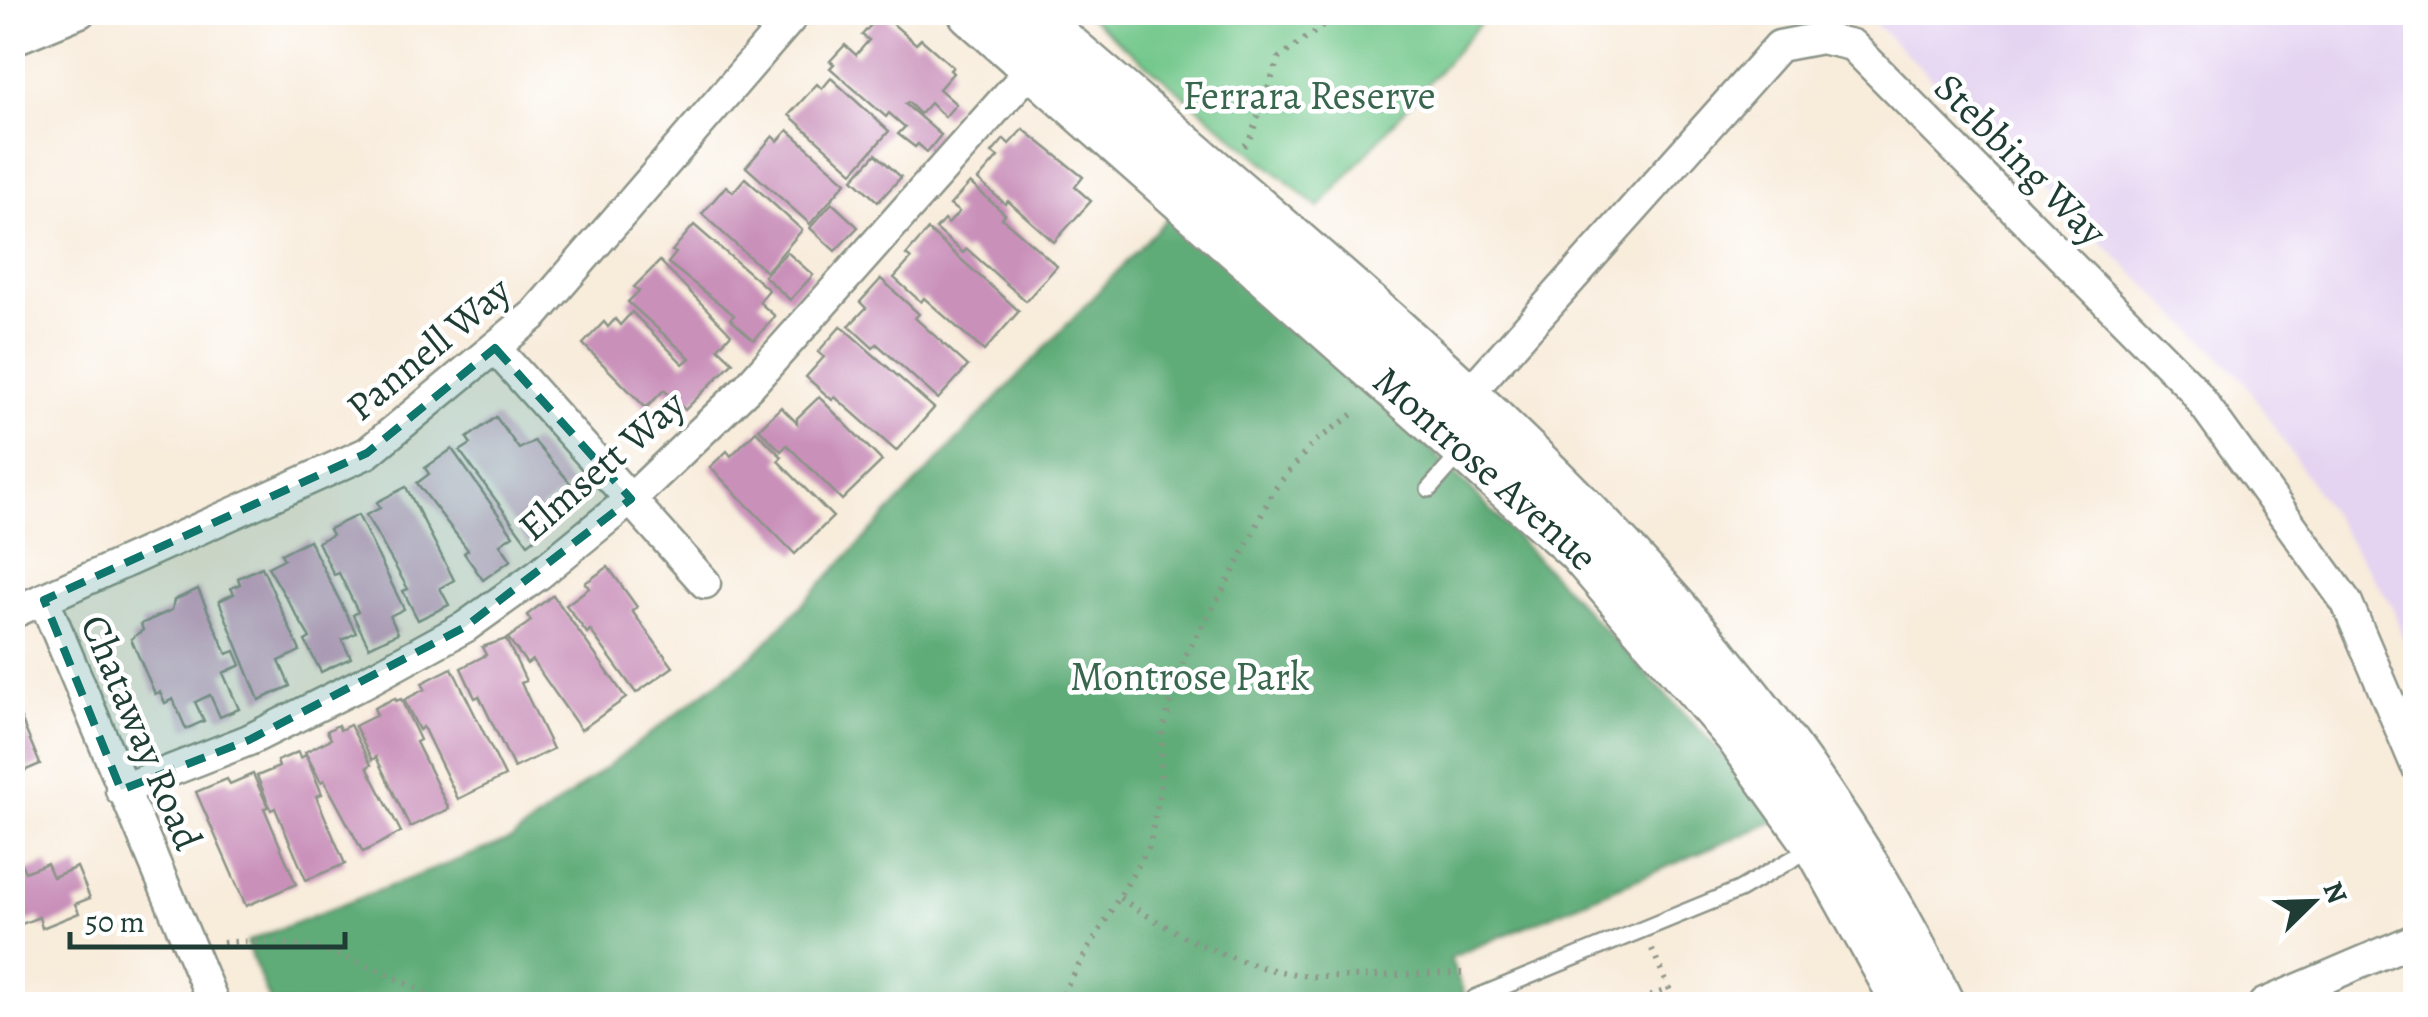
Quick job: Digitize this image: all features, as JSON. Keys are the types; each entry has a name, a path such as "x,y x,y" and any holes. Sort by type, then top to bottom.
{"street":[{"path":"12,40 80,12"},
{"name":"Pannell Way","path":"12,613 367,454 536,314 796,12"},
{"name":"Montrose Avenue","path":"972,12 1384,377 1458,424 1634,563 1757,708 1814,786 1910,940 1941,1004"},
{"name":"Montrose Avenue","path":"1027,12 1217,178 1578,550 1738,734 1817,845 1906,1004"},
{"name":"Stebbing Way","path":"1458,424 1779,46 1821,38 1852,45 2192,388 2347,604 2416,766"},
{"name":"Elmsett Way","path":"121,790 249,740 364,683 466,626 539,574 631,499 750,386 1033,67"},
{"path":"495,348 705,582"},
{"name":"Chataway Road","path":"44,600 214,1004"},
{"path":"2264,1004 2416,939"}],"lane":[{"path":"1429,490 1458,424"},
{"path":"1475,998 1739,890 1817,845"}],"path":[{"path":"1217,178 1250,138 1279,58 1342,12"},
{"path":"1060,1004 1065,988 1150,846 1160,791 1162,732 1184,656 1238,563 1273,490 1313,443 1356,414 1384,377"},
{"path":"1120,898 1160,925 1248,964 1325,977 1468,973 1475,998"},
{"path":"1644,930 1676,1004"},
{"path":"194,958 224,942 272,940 348,958 412,985 444,1004"},
{"path":"1630,1004 1669,989"}],"highlighted area":[{"path":"495,348 631,499 465,627 249,740 121,790 44,600 367,453"}],"shaded area":[{"path":"1864,13 2415,13 2415,670 2391,604 2241,377"}],"green space":[{"name":"Ferrara Reserve","path":"1085,13 1489,13 1319,208"},
{"name":"Montrose Park","path":"1179,206 1468,486 1783,818 1450,958 1468,1004 271,1004 246,942 512,839 756,653"}],"building":[{"path":"879,16 884,16 916,44 921,39 953,67 953,73 939,89 956,104 945,117 930,103 920,114 908,102 905,104 941,135 927,152 898,134 905,127 889,113 886,117 830,68 834,64 830,61 845,45 856,55 869,40 862,35"},
{"path":"831,78 889,131 853,172 789,115 817,84 822,89"},
{"path":"1023,129 1083,177 1075,187 1091,201 1054,242 978,180 998,157 992,153 1004,139 1009,144"},
{"path":"788,130 846,182 810,224 746,167 773,136 778,141"},
{"path":"876,154 901,177 878,202 853,179"},
{"path":"745,178 802,230 766,272 702,214 726,186 733,192"},
{"path":"970,183 1005,214 1002,218 1057,266 1026,301 967,249 963,253 936,229 944,220 948,224 959,212 950,205"},
{"path":"832,203 858,227 835,251 810,228"},
{"path":"694,225 769,290 759,302 775,316 754,340 730,319 734,315 668,263 676,253 672,251"},
{"path":"928,230 1019,311 984,351 924,298 921,302 894,278 911,259 906,255"},
{"path":"787,252 813,275 790,300 764,276"},
{"path":"660,261 731,334 718,348 733,362 685,410 664,390 646,408 583,344 604,322 608,327 615,319 620,325 632,312 683,364 690,358 628,302 639,291 634,287"},
{"path":"881,279 919,314 915,318 968,366 938,399 877,344 873,348 849,326 866,308 860,302"},
{"path":"841,326 934,408 896,451 806,377 824,357 818,352"},
{"path":"819,397 882,461 842,500 787,445 781,451 759,429 781,407 797,423 797,418"},
{"path":"496,417 519,449 534,441 572,485 541,509 553,525 528,544 460,451 471,444 467,438"},
{"path":"756,431 782,457 778,461 833,517 795,554 710,467 727,451 731,456"},
{"path":"452,449 513,535 500,544 511,560 483,580 464,553 468,550 417,483 429,474 425,468"},
{"path":"406,487 454,580 440,588 449,605 418,620 403,591 408,589 366,515 380,508 377,502"},
{"path":"358,515 404,609 390,616 398,633 369,647 353,615 358,612 318,542 332,535 329,529"},
{"path":"309,540 356,633 342,640 351,658 321,672 305,641 310,638 268,567 284,559 281,554"},
{"path":"262,567 300,651 279,661 290,686 259,700 219,601 234,594 231,588 240,584 238,578"},
{"path":"608,567 637,607 632,611 673,667 636,693 590,630 587,633 566,605 589,588 585,583"},
{"path":"198,589 227,654 235,651 241,665 223,673 239,709 220,717 210,695 195,702 204,721 186,729 173,699 165,703 160,692 155,694 131,639 143,630 141,624 172,610 174,600"},
{"path":"553,595 626,698 581,730 532,660 527,664 508,638 531,621 527,615"},
{"path":"506,639 526,681 521,683 553,749 514,768 461,668 486,655 482,647"},
{"path":"452,668 505,776 458,799 423,727 419,730 404,700 425,689 422,683"},
{"path":"401,699 420,740 416,742 449,809 410,827 376,757 372,760 355,726 377,715 374,708"},
{"path":"19,714 40,764 12,776 12,716"},
{"path":"338,725 340,730 350,725 401,832 363,852 305,752 331,739 327,731"},
{"path":"298,752 300,758 306,755 322,794 316,796 345,864 306,880 257,776 279,767 277,761"},
{"path":"253,774 296,884 246,906 196,792 227,779 230,784"},
{"path":"12,844 25,872 47,863 53,877 77,867 90,898 75,904 79,913 42,928 39,917 12,928"}]}
